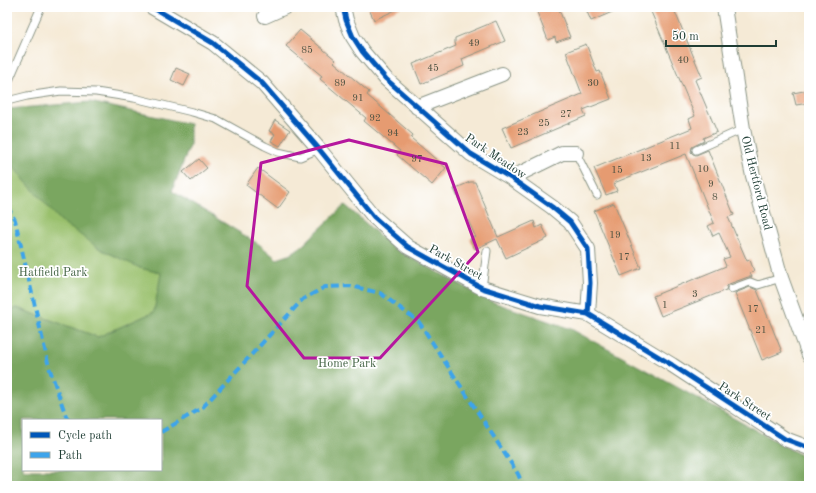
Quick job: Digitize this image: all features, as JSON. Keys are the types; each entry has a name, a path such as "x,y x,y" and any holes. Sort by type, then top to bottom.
{"street":[{"name":"Park Street","path":"152,7 213,42 262,83 319,149 374,217 408,247 482,288 540,306 588,314 672,365 785,439 809,448"},
{"path":"265,16 285,7"},
{"name":"Park Meadow","path":"343,7 346,20 353,37 362,51 386,79 471,154 511,178 552,207 570,222 588,249 590,283 588,314"},
{"name":"Old Hertford Road","path":"724,7 743,130 754,176 781,278 809,355"},
{"path":"417,107 502,74"},
{"name":"Park Meadow","path":"511,178 562,153 576,153"}],"lane":[{"path":"7,85 41,7"},
{"path":"7,100 61,91 96,92 134,98 216,119 278,152 300,157 319,149"},
{"path":"696,150 743,130"},
{"path":"576,153 597,195"},
{"path":"482,288 487,251"},
{"path":"730,289 750,282 758,285 781,278"}],"highlighted area":[{"path":"349,140 446,164 478,252 380,358 304,358 247,286 261,163"}],"green space":[{"name":"Home Park","path":"90,102 190,124 190,145 172,191 260,245 277,259 289,255 302,246 345,205 395,249 493,302 571,329 809,459 809,486 7,486 7,313 17,308 98,337 154,312 161,273 140,268 100,249 61,221 7,159 8,109"},
{"name":"Hatfield Park","path":"7,159 26,182 140,268 162,273 154,312 98,337 17,308 7,313"}],"building":[{"path":"368,7 402,7 374,20"},
{"path":"535,7 558,7 570,37 556,42 555,37 548,40"},
{"path":"585,7 624,7 591,21"},
{"path":"649,7 673,7 702,77 695,80 717,132 703,138 704,141 692,147 691,152 696,155 708,150 734,215 728,217 747,261 750,260 754,271 750,273 752,277 729,284 726,290 661,316 653,296 726,266 723,259 730,257 719,233 713,236 708,226 714,223 686,154 614,183 617,191 606,195 594,168 692,128 689,119 695,116"},
{"path":"496,21 505,41 462,59 464,66 421,84 413,64 456,46 455,38"},
{"path":"300,30 336,60 334,62 369,92 367,95 413,135 411,138 446,168 432,185 397,155 400,151 364,121 366,118 320,79 322,76 286,46"},
{"path":"586,44 597,72 600,71 611,99 583,110 586,116 511,148 502,128 582,94 566,52"},
{"path":"176,68 190,74 184,86 171,80"},
{"path":"809,90 809,103 796,105 793,93"},
{"path":"275,120 290,130 280,146 271,141 275,134 269,131"},
{"path":"199,159 207,168 191,181 183,172"},
{"path":"258,168 290,192 278,209 246,185"},
{"path":"470,182 475,182 498,237 534,221 536,228 542,225 548,238 506,258 497,239 475,249 470,239 475,236 454,189"},
{"path":"614,203 641,268 621,276 594,211"},
{"path":"750,287 757,290 782,352 762,360 735,293"}],"marked path":[{"path":"7,206 15,220 49,367 68,419"},
{"path":"162,431 202,408 303,299 325,287 351,286 380,293 419,322 518,474 523,486"}],"cycle path":[{"path":"152,7 213,43 262,83 319,149 374,217 408,247 482,288 540,306 588,314 672,365 785,439 809,448"},
{"path":"343,7 346,20 353,37 362,51 386,79 471,154 511,178 552,207 570,222 588,249 590,283 588,314"}]}
